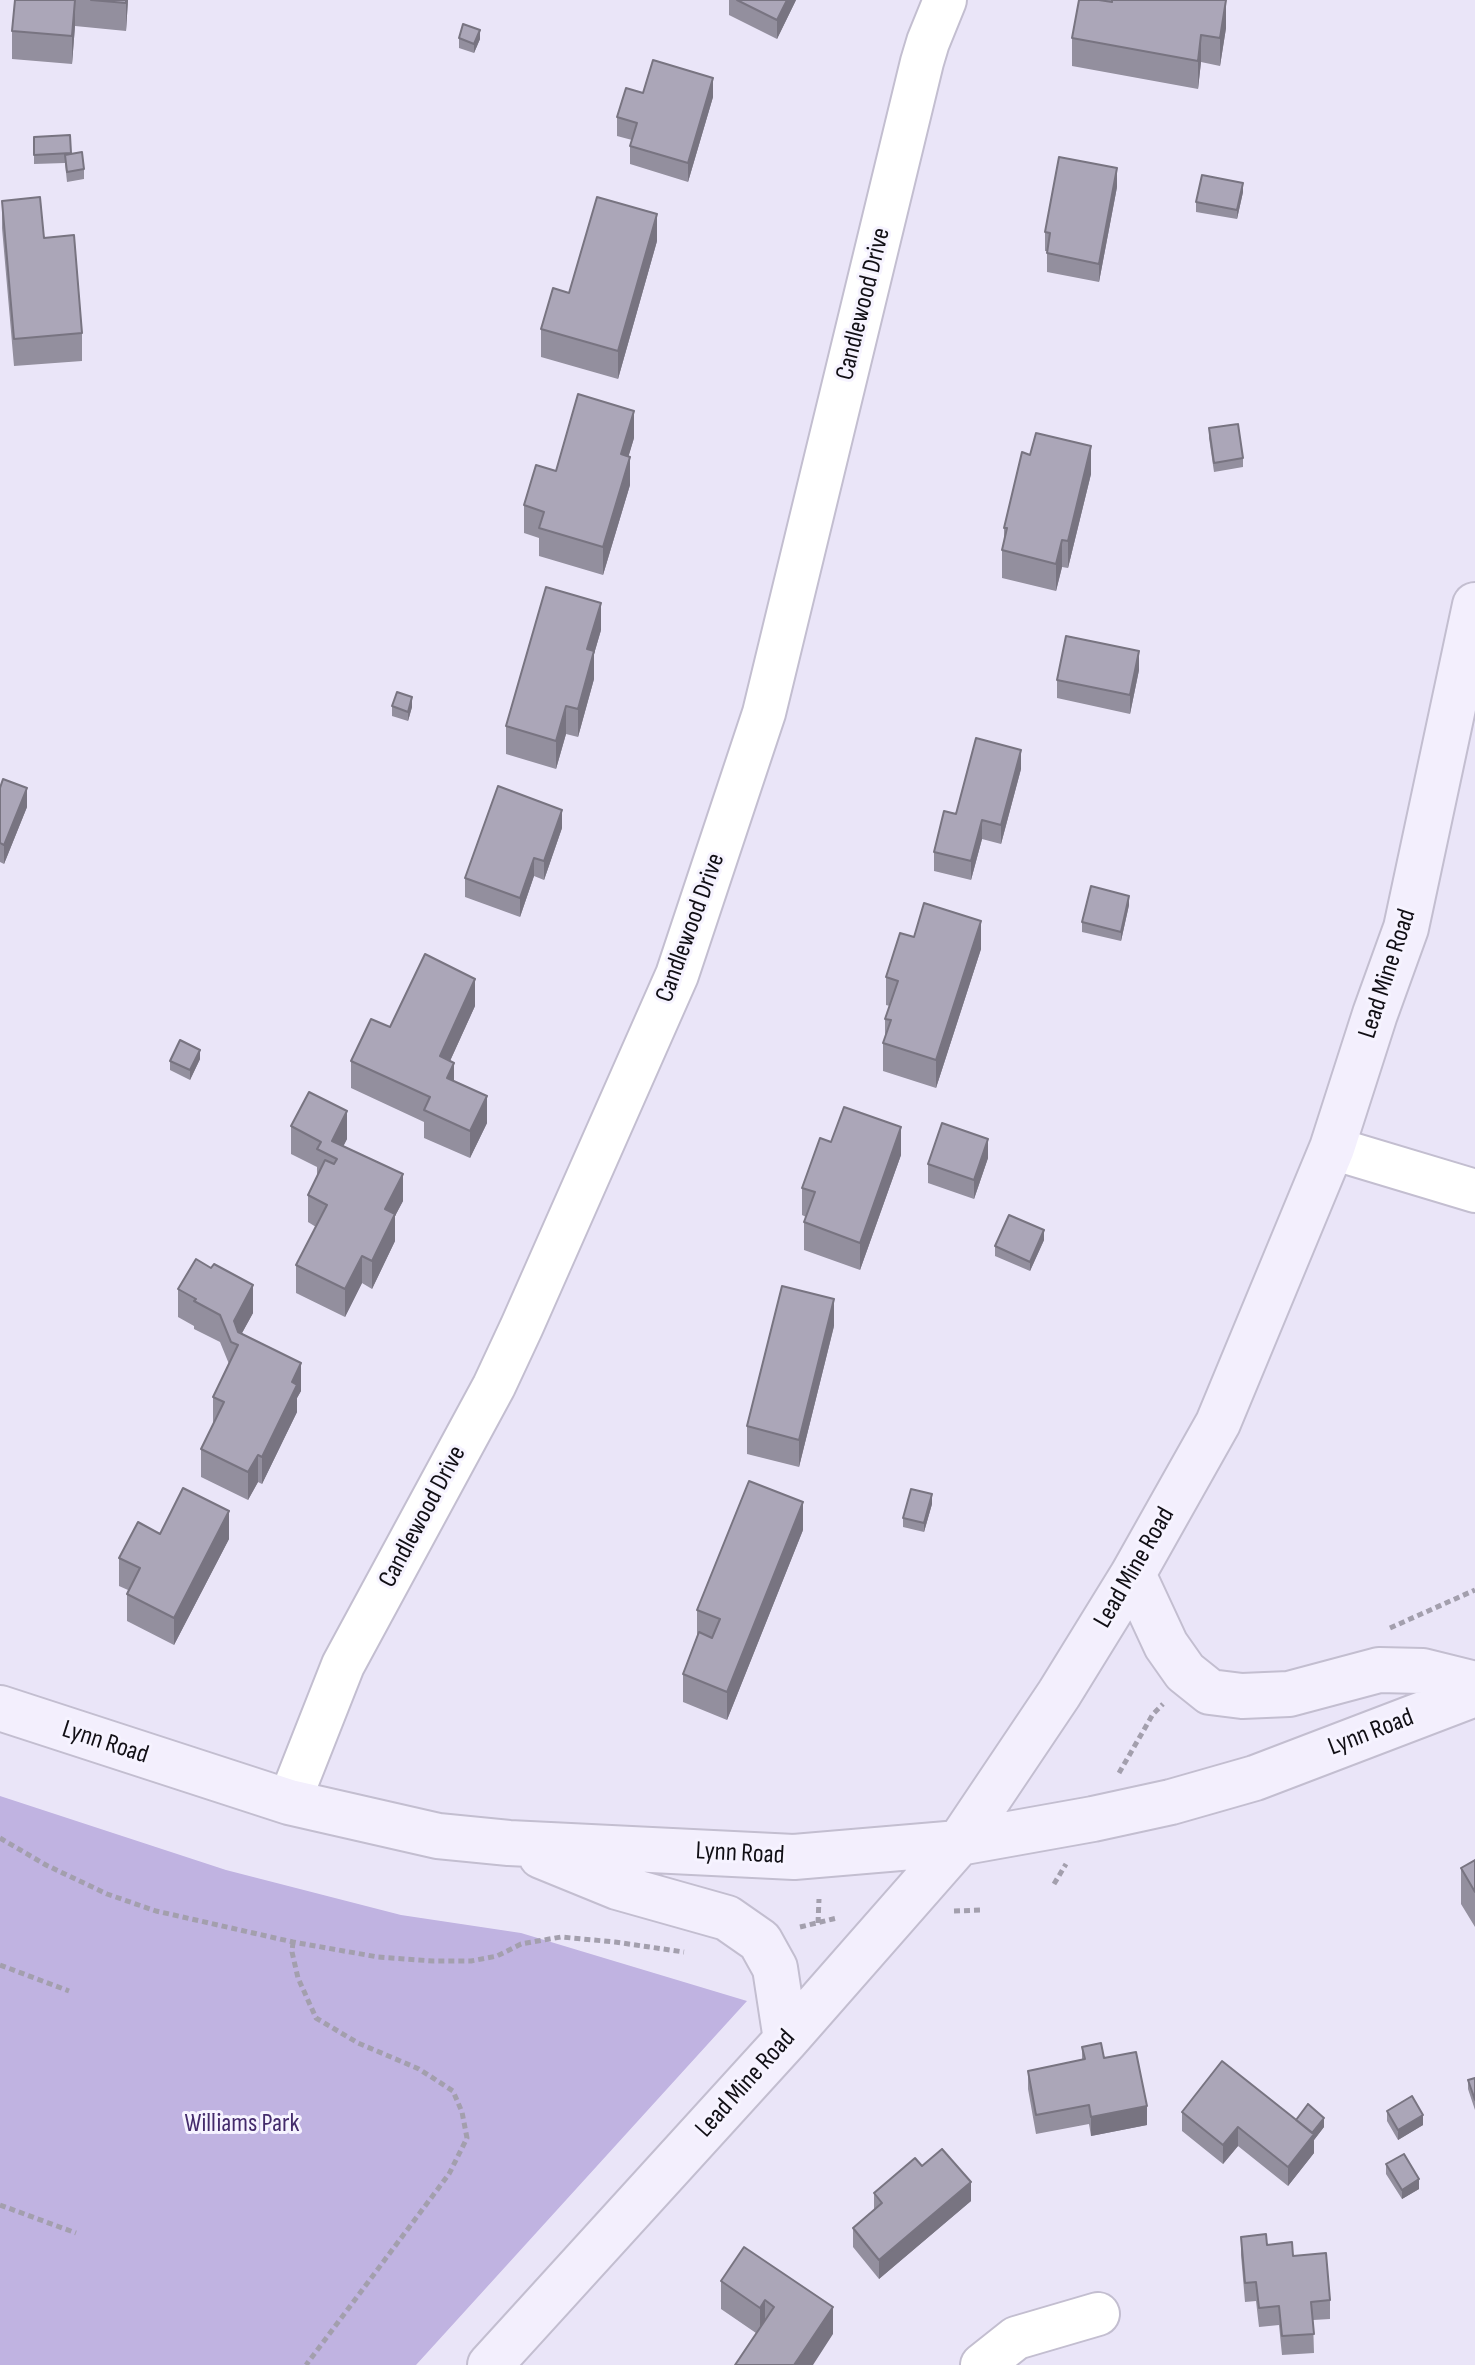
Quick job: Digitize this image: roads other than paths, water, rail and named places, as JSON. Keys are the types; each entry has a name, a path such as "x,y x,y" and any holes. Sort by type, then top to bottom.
{"main road":[{"name":"Lead Mine Road","path":"490,2365 786,2040 959,1843 1059,1694 1133,1574 1218,1423 1332,1148 1406,928 1475,605"},
{"path":"1133,1574 1166,1645 1185,1672 1210,1692 1242,1696 1289,1694 1379,1670 1423,1671 1475,1684"},
{"name":"Lynn Road","path":"0,1708 289,1802 438,1836 509,1843 794,1857 959,1843 1144,1808 1255,1778 1475,1694"},
{"path":"509,1843 617,1887 727,1918 760,1941 775,1968 786,2040"}],"street":[{"name":"Candlewood Drive","path":"289,1802 343,1665 494,1386 677,975 764,713 922,62 945,0"},
{"path":"1332,1148 1475,1191"},
{"path":"982,2365 1016,2338 1098,2314"}],"park label":[{"name":"Williams Park","path":"242,2124"}]}
